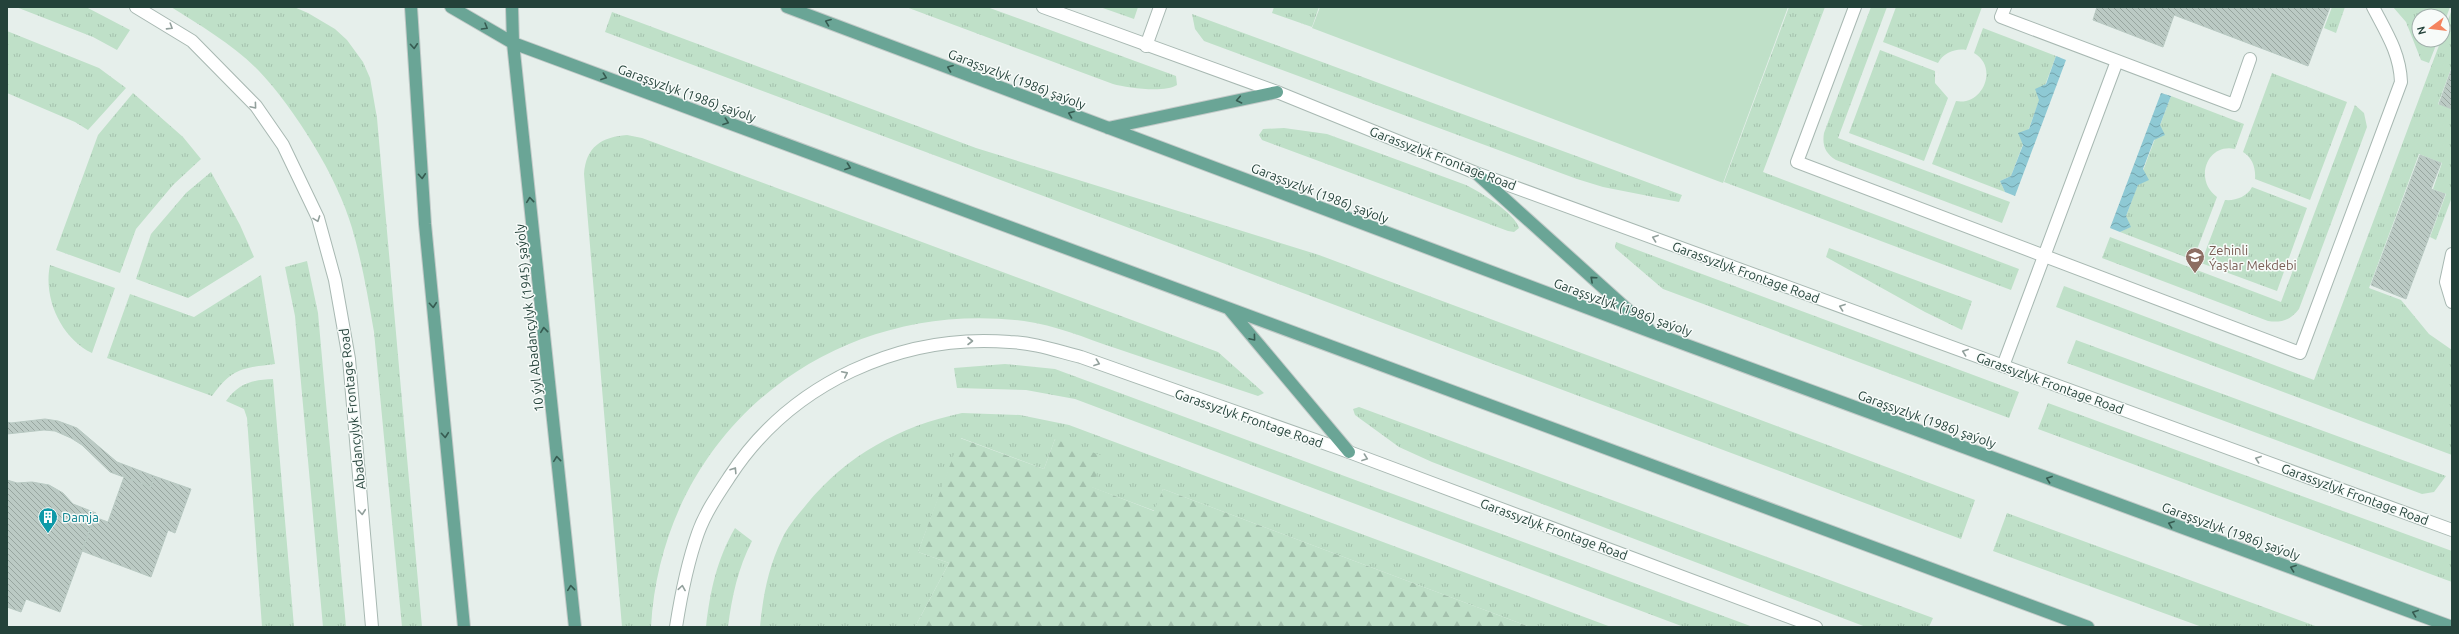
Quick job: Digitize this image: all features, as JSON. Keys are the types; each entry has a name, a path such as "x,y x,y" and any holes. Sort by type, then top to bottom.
{"main road":[{"path":"411,7 425,224 464,627"},
{"name":"Garaşsyzlyk (1986) şaýoly","path":"451,7 513,43 2088,627"},
{"name":"10 ýyl Abadançylyk (1945) şaýoly","path":"512,7 513,43 575,627"},
{"name":"Garaşsyzlyk (1986) şaýoly","path":"787,7 1654,333 2452,627"},
{"path":"1108,128 1278,92"},
{"path":"1476,173 1654,333"},
{"path":"1228,308 1349,452"}],"street":[{"name":"Abadancylyk Frontage Road","path":"136,7 192,41 256,106 283,145 318,218 335,280 349,359 372,627"},
{"name":"Garassyzlyk Frontage Road","path":"1043,7 1146,46 1278,92 1476,173 2452,530"},
{"path":"1146,46 1160,7"},
{"path":"1855,7 1797,162 2300,353 2400,82 2400,66 2391,40 2373,7"},
{"path":"2004,7 2001,17 2234,105 2250,59"},
{"path":"2003,366 2117,61"},
{"path":"2452,254 2446,282 2452,302"},
{"name":"Garassyzlyk Frontage Road","path":"676,627 684,578 698,532 716,497 742,457 772,425 811,393 844,374 881,357 960,341 1010,342 1038,345 1081,357 1349,452 1816,627"}],"green space":[{"path":"16,7 86,7 130,30 117,50 93,37"},
{"path":"171,7 294,7 308,13 335,29 347,40 363,62 370,78 377,118 422,627 402,627 374,332 359,254 352,228 337,188 301,124 259,71 217,36"},
{"path":"906,7 987,7 1176,76 1177,85 1164,89 1155,89 1127,87 1113,84"},
{"path":"1100,7 1138,7 1134,19"},
{"path":"1274,7 1319,7 1312,27 1272,13"},
{"path":"1320,7 1788,7 1723,183 1312,28"},
{"path":"1789,7 1825,7 1763,172 2019,269 2011,290 1724,182"},
{"path":"1871,7 1887,7 1838,138 2010,202 2002,223 1836,160 1827,152 1823,141 1824,133"},
{"path":"1896,7 1982,7 1966,50 1950,52 1943,56 1938,63 1883,42"},
{"path":"2332,7 2345,7 2336,33 2324,28"},
{"path":"2393,7 2450,7 2411,8 2411,35 2406,22"},
{"path":"2452,9 2452,66 2438,104 2452,109 2452,197 2436,240 2430,237 2446,194 2433,189 2442,163 2419,154 2369,288 2401,300 2429,334 2452,350 2452,455 2056,307 2064,286 2314,380 2438,48 2451,48"},
{"path":"612,12 976,148 1319,255 1975,500 1961,539 605,32"},
{"path":"1192,14 1682,195 1679,202 1603,187 1577,179 1204,41 1195,29"},
{"path":"1983,28 2056,56 2011,176 2000,181 2005,192 1932,164 1956,101 1966,101 1974,98 1980,92 1984,84 1986,67 1982,59 1974,53"},
{"path":"7,31 99,68 126,88 88,130 75,122 7,93"},
{"path":"2416,48 2435,48 2429,63 2421,60"},
{"path":"1880,50 1935,71 1935,83 1948,98 1924,161 1849,133"},
{"path":"2272,73 2347,102 2310,200 2255,179 2253,163 2243,152"},
{"path":"133,93 183,137 201,159 173,185 136,229 120,273 56,250 98,135"},
{"path":"2171,96 2244,124 2235,149 2225,149 2217,152 2210,157 2206,165 2206,182 2210,190 2217,197 2193,260 2120,232 2130,227 2126,216"},
{"path":"2355,105 2364,113 2367,127 2299,309 2293,316 2277,322 2268,321 2102,258 2110,237 2281,302"},
{"path":"1284,128 1327,134 1466,185 1488,198 1504,210 1516,222 1519,228 1514,232 1508,231 1262,140 1259,135 1263,129"},
{"path":"627,135 642,138 1218,352 1264,393 1258,396 1070,332 1024,321 953,319 886,331 824,356 769,392 723,438 687,493 662,557 651,627 622,627 584,174 588,157 596,145 610,138"},
{"path":"211,172 240,225 254,257 188,298 136,279 151,234 186,193"},
{"path":"2252,187 2307,208 2277,291 2201,263 2225,200 2240,198 2244,196"},
{"path":"1616,242 2019,392 2009,418 1663,289 1615,248"},
{"path":"1829,248 1972,301 1962,330 1925,312 1826,257"},
{"path":"307,261 318,313 346,627 323,627 295,316 285,267"},
{"path":"50,265 115,288 92,353 71,338 57,316 49,291"},
{"path":"261,275 275,364 246,368 239,371 226,380 212,396 107,358 130,294 194,317"},
{"path":"2076,340 2446,476 2434,492 2422,494 2067,363"},
{"path":"1005,364 1055,369 1753,627 1684,627 1075,399 1026,390 957,388 954,368"},
{"path":"273,379 294,627 262,627 247,418 244,409 226,401 241,386 259,380"},
{"path":"2048,403 2452,551 2452,582 2038,429"},
{"path":"1359,407 1933,618 1929,627 1866,627 1432,462 1399,447 1355,415 1353,409"},
{"path":"962,413 1020,415 1069,425 1611,627 1530,627 1163,489 1155,511 1091,487 1055,439 1044,469 961,438 918,552 949,563 915,627 760,627 767,582 777,550 790,526 822,487 857,457 876,445 917,426"},
{"path":"960,438 1044,469 1055,439 1103,456 1092,487 1154,511 1163,489 1530,627 915,627 949,563 918,552"},
{"path":"2007,513 2318,627 2202,627 1993,551"},
{"path":"735,528 752,541 736,582 728,627 706,627 715,576 723,551"}],"water":[{"path":"2056,56 2066,60 2015,196 2005,192 2000,181 2011,176 2023,145 2018,133 2029,129 2039,100 2035,89 2046,84"},
{"path":"2161,93 2171,96 2160,125 2165,135 2154,140 2143,169 2149,180 2138,185 2126,216 2131,227 2120,232 2110,228"}],"building":[{"path":"2097,7 2330,7 2308,66 2174,15 2163,47 2093,20"},
{"path":"2452,68 2452,109 2439,104"},
{"path":"2420,155 2441,163 2431,189 2445,194 2406,299 2371,285"},
{"path":"45,419 58,421 77,428 117,462 154,476 151,487 110,472 82,445 55,431 44,430 7,434 7,422 11,423"},
{"path":"154,476 191,489 175,533 168,530 151,577 82,551 94,517 108,522 124,477 151,487"},
{"name":"Damja","path":"7,480 17,483 32,482 49,485 63,493 73,504 96,513 60,612 26,599 21,612 7,607"}],"place":[{"name":"Zehinli Ýaşlar Mekdebi","path":"2195,274"},
{"name":"Damja","path":"48,534"}]}
